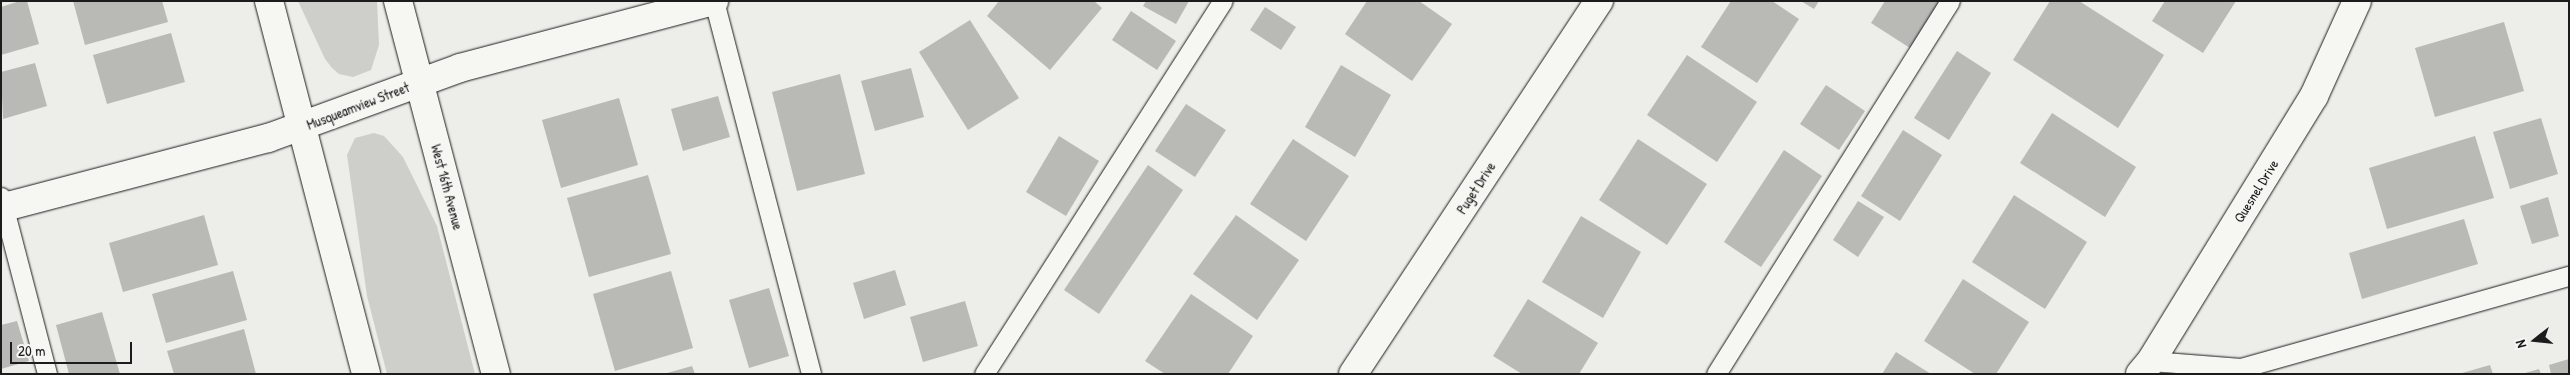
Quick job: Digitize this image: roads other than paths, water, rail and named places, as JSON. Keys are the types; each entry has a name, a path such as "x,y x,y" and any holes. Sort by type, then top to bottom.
{"street":[{"path":"269,1 366,374"},
{"name":"West 16th Avenue","path":"398,1 496,374"},
{"name":"Musqueamview Street","path":"2,204 268,138 420,82 480,63 714,1"},
{"name":"Puget Drive","path":"1353,374 1599,1"},
{"name":"Quesnel Drive","path":"2146,367 2314,96 2357,1"}],"lane":[{"path":"714,1 811,374"},
{"path":"984,374 1223,1"},
{"path":"1716,374 1950,1"},
{"path":"2,204 47,374"},
{"path":"2146,367 2242,368 2569,276"}]}
